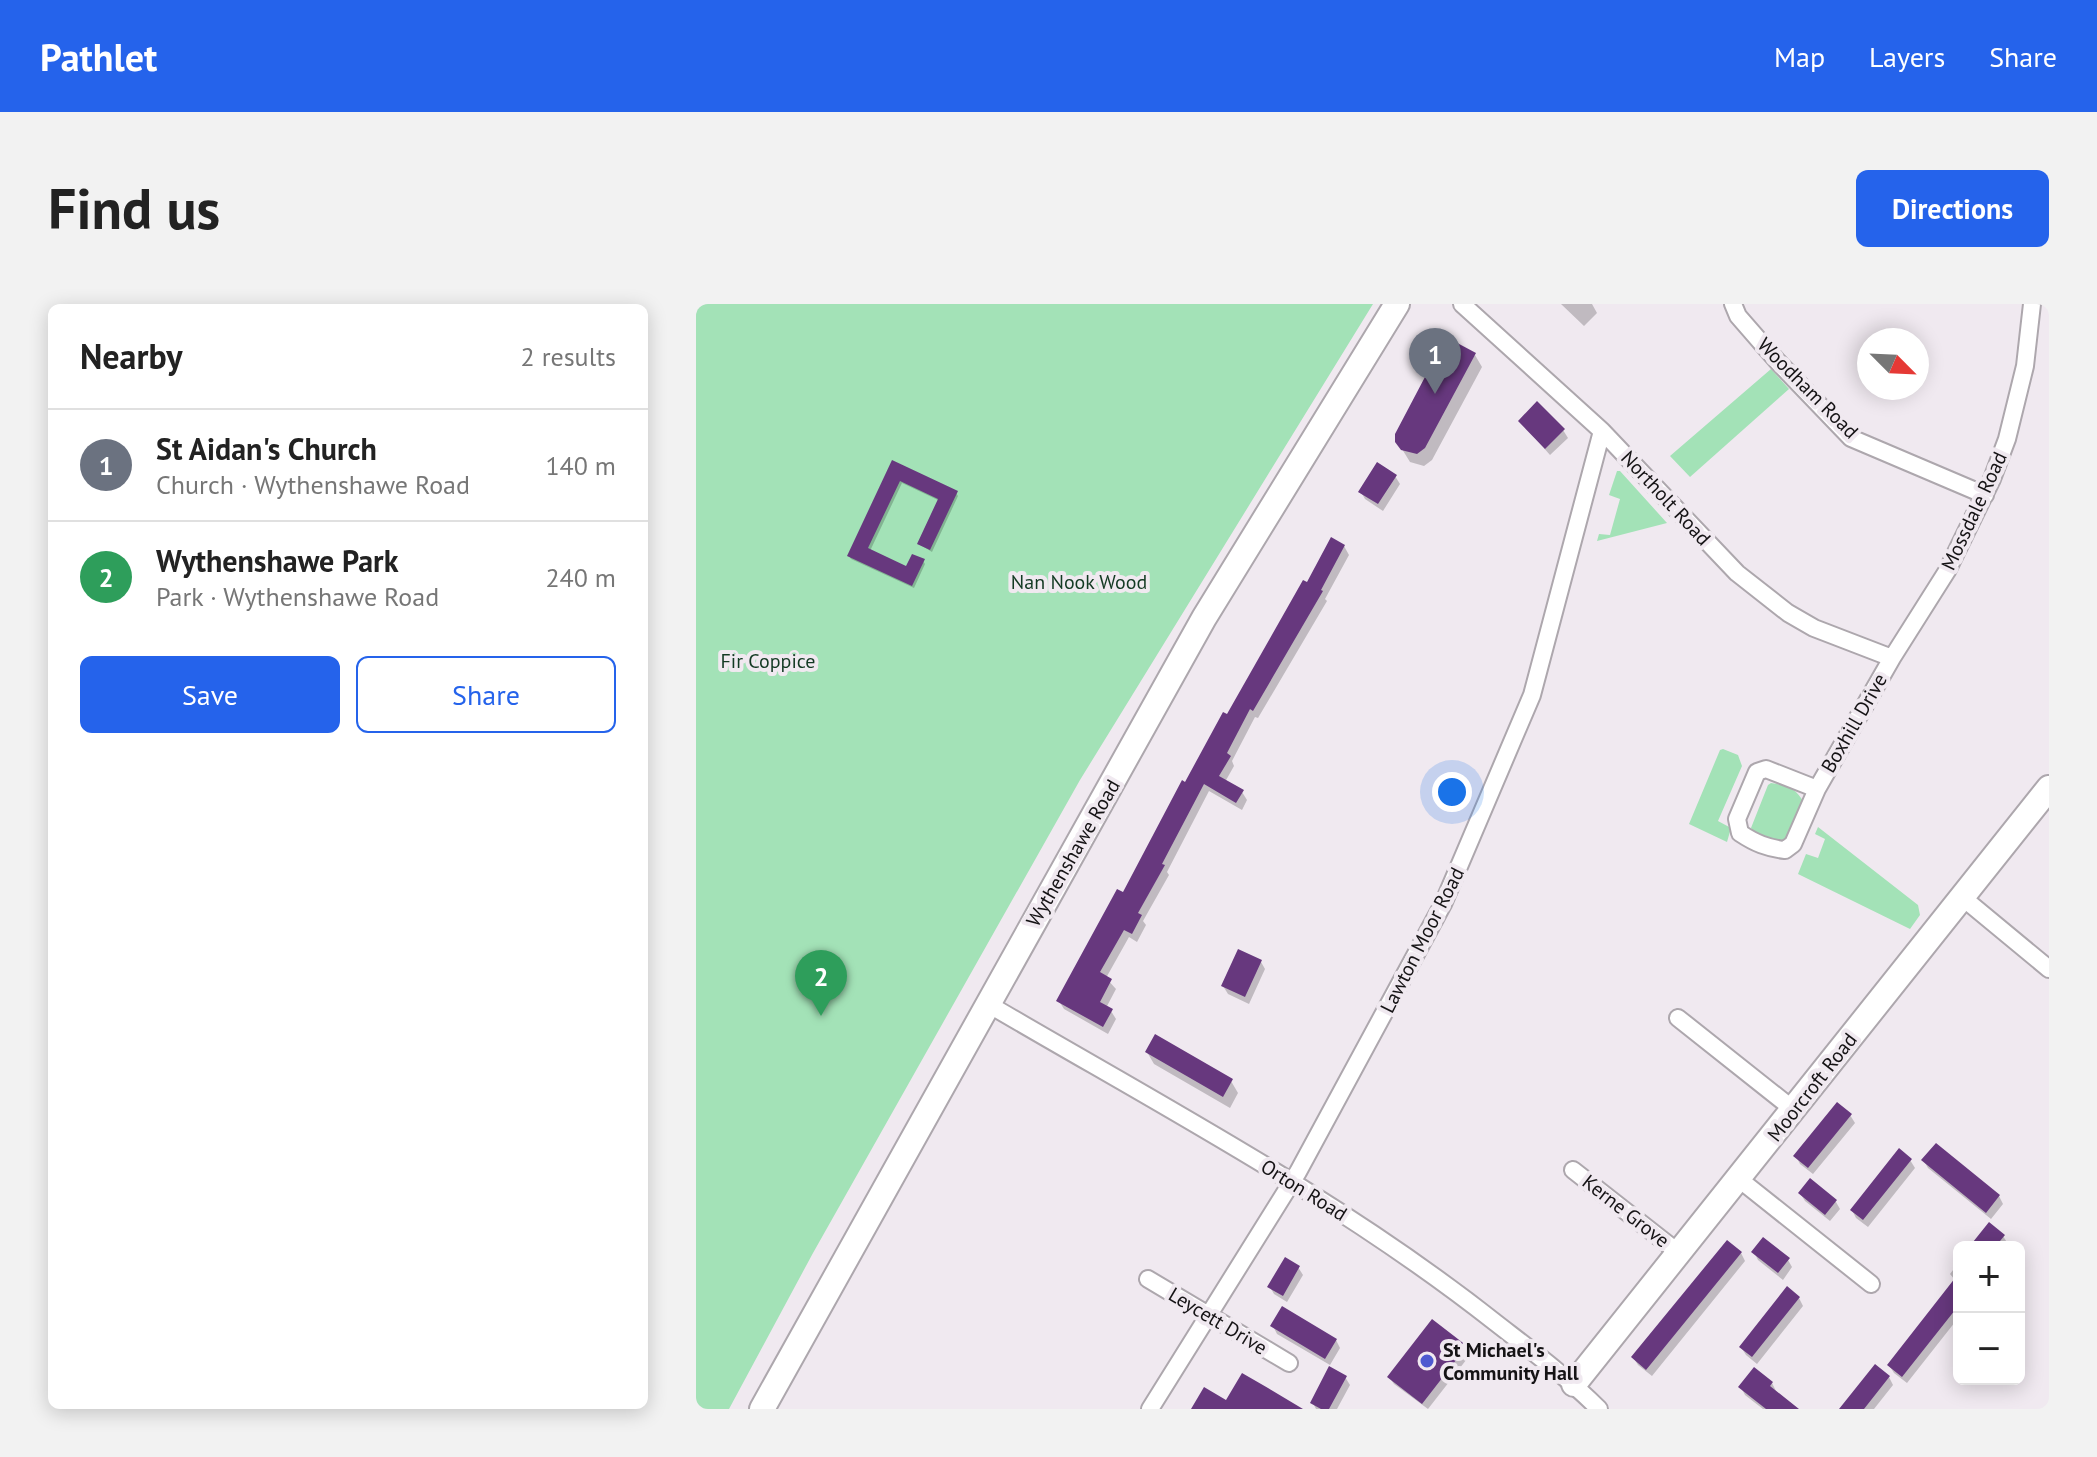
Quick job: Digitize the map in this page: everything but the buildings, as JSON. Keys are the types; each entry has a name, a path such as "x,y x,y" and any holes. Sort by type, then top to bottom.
{"main road":[{"name":"Wythenshawe Road","path":"762,1409 1204,618 1397,304"},
{"name":"Moorcroft Road","path":"1574,1384 2049,788"}],"street":[{"name":"Northolt Road","path":"1462,304 1602,431 1737,573 1788,613 1814,628 1892,658"},
{"name":"Woodham Road","path":"1733,304 1738,316 1778,362 1851,438 1985,495"},
{"name":"Mossdale Road","path":"1892,658 1947,571 1985,495 2007,439 2018,395 2025,366 2032,304"},
{"name":"Lawton Moor Road","path":"1150,1409 1292,1181 1435,920 1527,709 1555,615 1602,431"},
{"name":"Boxhill Drive","path":"1817,789 1766,769 1757,772 1737,819 1740,833 1757,844 1785,850 1793,844 1817,789 1892,658"},
{"path":"1962,897 2049,969"},
{"name":"Orton Road","path":"988,1004 1292,1181 1437,1276 1574,1384 1599,1409"},
{"path":"1678,1018 1794,1110"},
{"name":"Kerne Grove","path":"1573,1170 1679,1253"},
{"path":"1739,1179 1871,1284"},
{"name":"Leycett Drive","path":"1148,1279 1289,1363"}],"green space":[{"path":"696,304 1373,304 1080,780 813,1253 729,1409 696,1409"},
{"path":"1771,369 1789,389 1690,477 1670,456"},
{"path":"1617,471 1667,523 1597,541 1599,534 1610,535 1620,499 1609,495"},
{"path":"1723,749 1738,755 1742,766 1718,821 1731,828 1727,842 1689,824"},
{"path":"1771,783 1791,788 1804,803 1786,843 1758,837 1751,828"},
{"path":"1818,827 1918,905 1920,915 1910,929 1798,874 1806,854 1818,858 1825,839 1815,834"}],"place":[{"name":"St Aidan's Church","path":"1435,394"},
{"name":"Wythenshawe Park","path":"821,1016"},
{"name":"St Michael's Community Hall","path":"1427,1361"}],"park label":[{"name":"Nan Nook Wood","path":"1079,582"},
{"name":"Fir Coppice","path":"768,661"}]}
